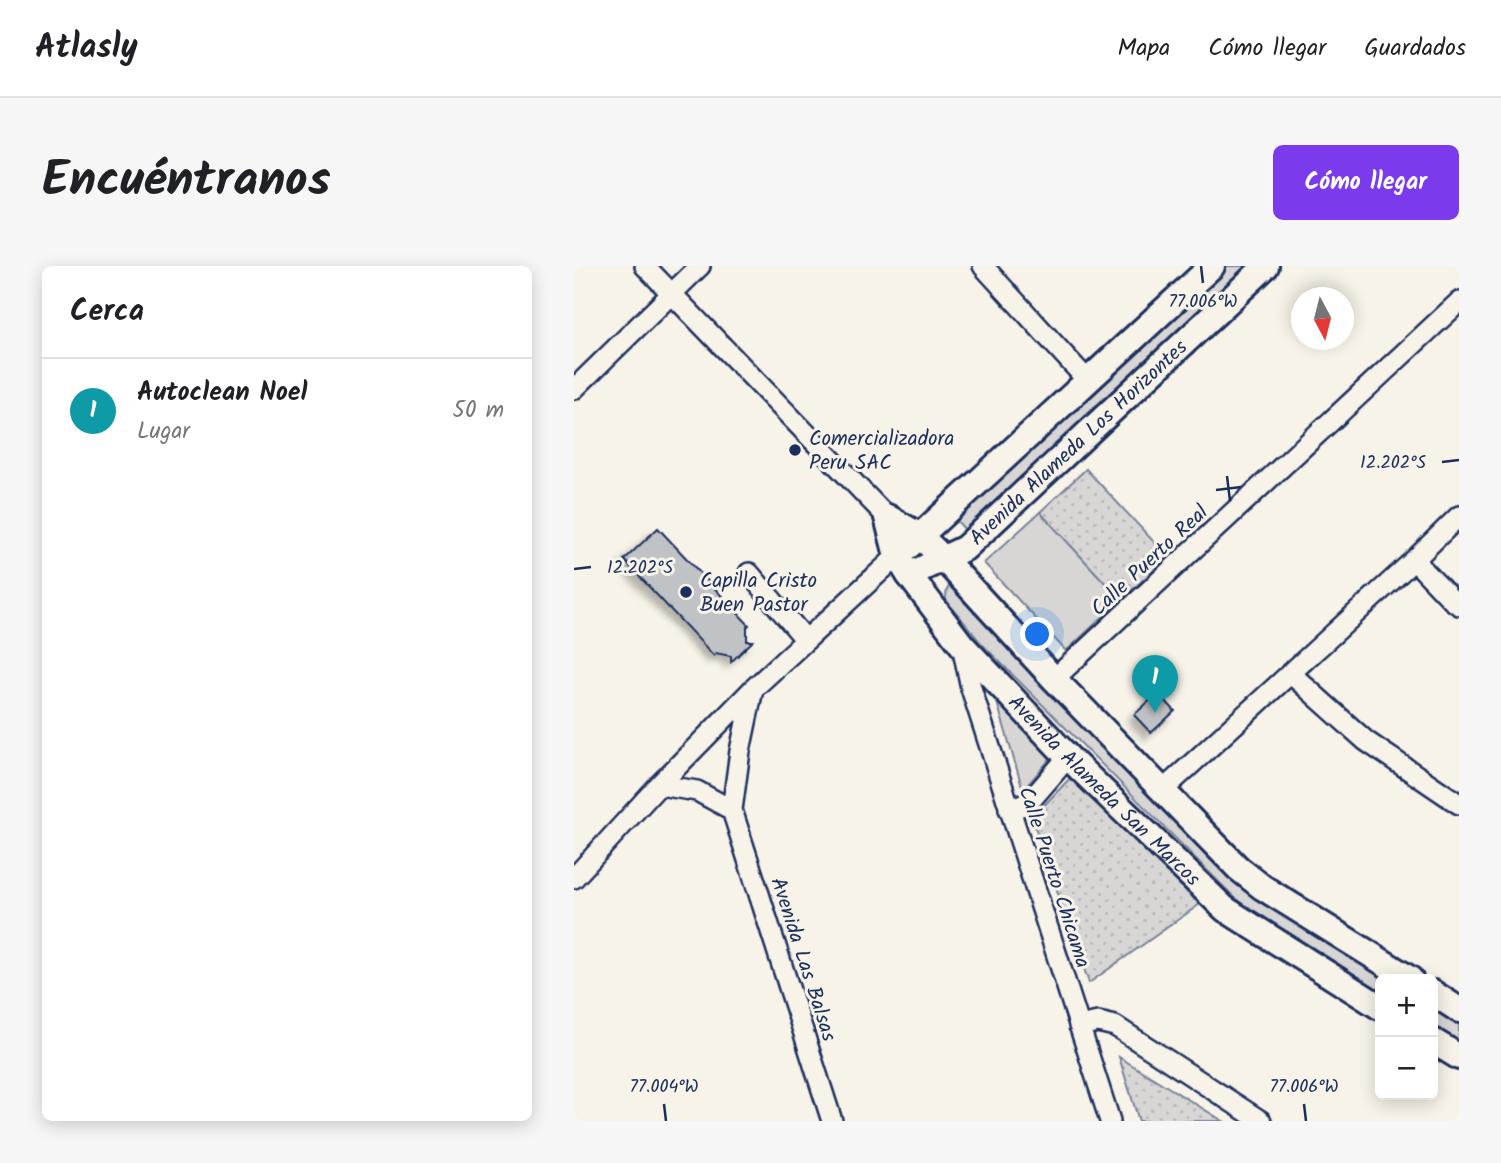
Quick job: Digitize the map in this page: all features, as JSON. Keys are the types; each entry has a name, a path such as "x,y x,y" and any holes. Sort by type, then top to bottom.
{"main road":[{"name":"Avenida Alameda Los Horizontes","path":"903,566 920,536 1212,266"},
{"name":"Avenida Alameda Los Horizontes","path":"903,566 944,559 965,548 1266,266"},
{"name":"Avenida Alameda San Marcos","path":"887,517 920,536 944,559 1055,679 1238,868 1262,887 1402,974"},
{"name":"Avenida Alameda San Marcos","path":"887,517 903,566 962,645 1068,757 1225,909 1375,1004"},
{"path":"1438,996 1459,1010"},
{"path":"1438,1044 1459,1057"}],"street":[{"name":"Avenida Alameda San Marcos","path":"645,266 887,517"},
{"path":"574,389 700,266"},
{"path":"983,266 1088,381"},
{"name":"Calle Puerto Real","path":"1055,679 1459,302"},
{"path":"1162,791 1459,516"},
{"path":"1414,560 1459,605"},
{"name":"Avenida Alameda Los Horizontes","path":"574,878 659,785 753,689 870,581 903,566"},
{"path":"749,573 806,640"},
{"name":"Calle Puerto Chicama","path":"962,645 971,688 1110,1121"},
{"path":"1290,673 1366,741 1459,804"},
{"name":"Avenida Las Balsas","path":"753,689 740,751 733,810 832,1121"},
{"path":"1009,809 1031,800 1068,757"},
{"path":"659,785 697,791 733,810"},
{"path":"1080,1026 1098,1023 1115,1026 1261,1121"}],"shaded area":[{"path":"1225,266 1254,266 969,534 955,519"},
{"path":"1086,469 1168,557 1121,600 1040,512"},
{"path":"1040,512 1121,600 1066,651 984,563"},
{"path":"955,584 1164,796 1385,974 1375,974 1375,992 1277,930 1233,896 981,643 946,600 946,592"},
{"path":"994,692 1051,758 1023,790"},
{"path":"1073,775 1200,904 1089,983 1032,818"},
{"path":"1438,1009 1459,1024 1459,1044 1438,1030"},
{"path":"1119,1057 1223,1121 1139,1121"}],"building":[{"name":"Capilla Cristo Buen Pastor","path":"658,528 749,625 747,641 753,641 731,662 731,656 716,653 714,656 624,560"},
{"path":"1158,693 1175,711 1151,733 1134,715"}],"place":[{"name":"Comercializadora Peru SAC","path":"795,450"},
{"name":"Capilla Cristo Buen Pastor","path":"686,592"},
{"name":"Autoclean Noel","path":"1155,713"}]}
